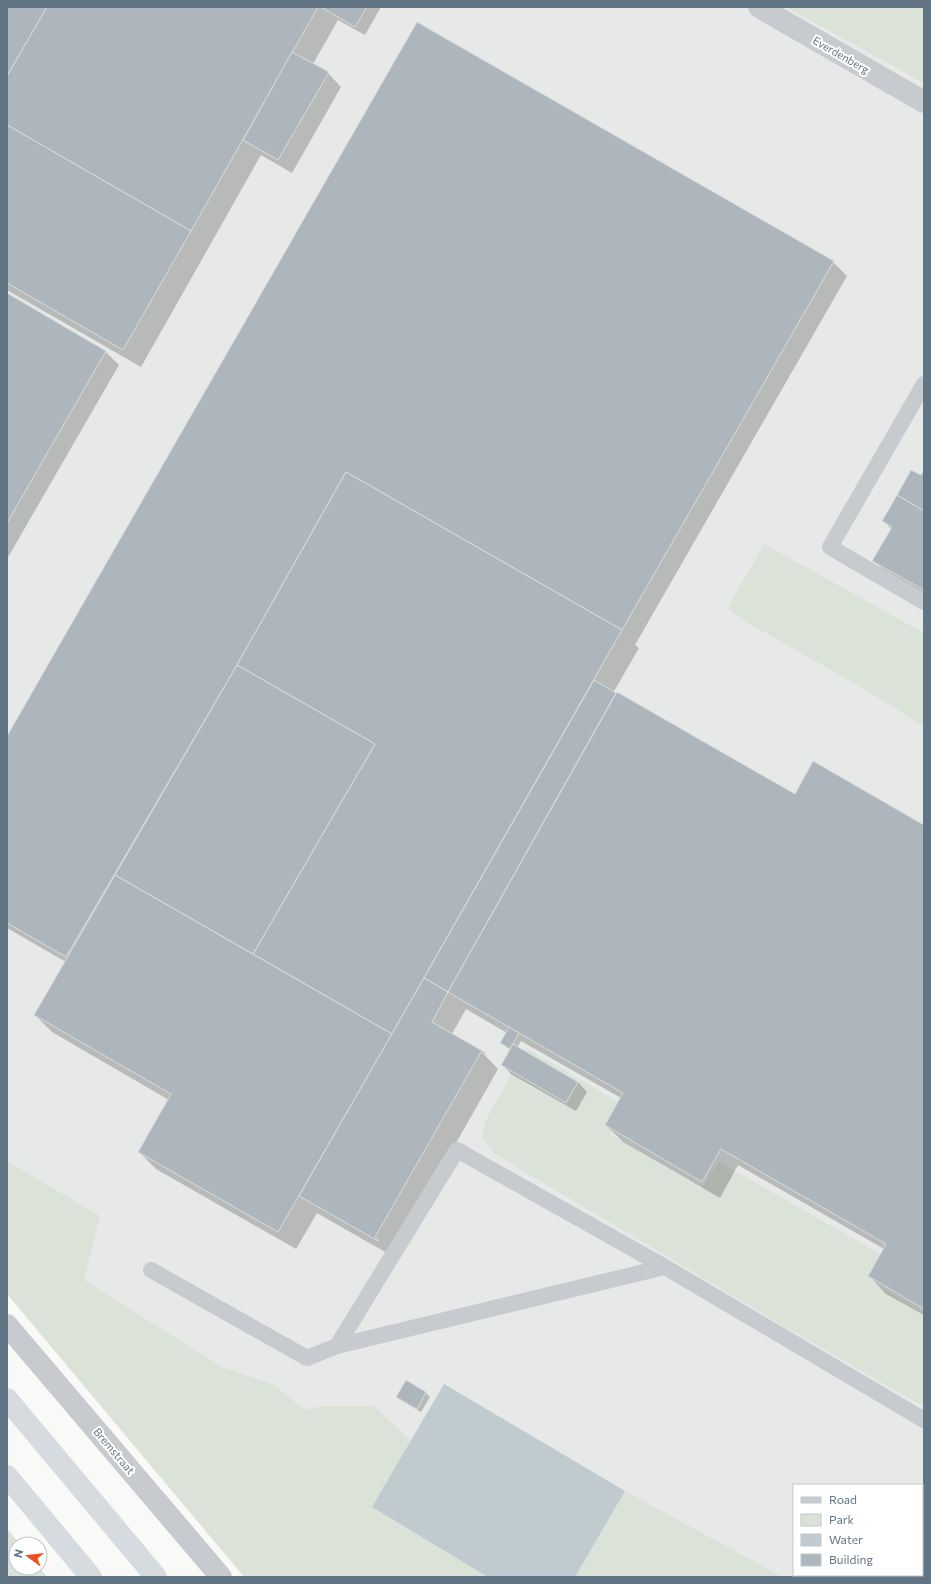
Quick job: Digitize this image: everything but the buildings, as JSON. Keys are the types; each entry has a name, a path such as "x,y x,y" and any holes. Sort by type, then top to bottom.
{"highway":[{"path":"7,1399 156,1577"},
{"path":"7,1476 91,1577"}],"street":[{"name":"Everdenberg","path":"759,7 924,102"},
{"name":"Bremstraat","path":"7,1325 221,1577"}],"lane":[{"path":"924,384 830,547 924,602"},
{"path":"337,1346 457,1150 665,1267 924,1420"},
{"path":"151,1270 306,1358 337,1346 665,1267"}],"shaded area":[{"path":"7,7 924,7 924,1577 280,1577 7,1270"}],"green space":[{"path":"786,7 924,7 924,83"},
{"path":"764,544 924,633 924,727 868,691 750,624 731,611 729,608 731,602"},
{"path":"526,1048 622,1104 610,1134 701,1189 719,1162 882,1255 871,1281 924,1314 924,1407 782,1325 495,1154 482,1136 486,1120"},
{"path":"7,1161 100,1216 84,1280 222,1367 274,1385 305,1410 321,1406 374,1406 411,1441 373,1507 488,1577 244,1577 7,1294"},
{"path":"625,1491 779,1575 778,1577 575,1577"},
{"path":"7,1529 13,1536 8,1536 8,1576 47,1577 7,1577"}],"water":[{"path":"444,1384 625,1491 575,1577 488,1577 372,1507"}]}
